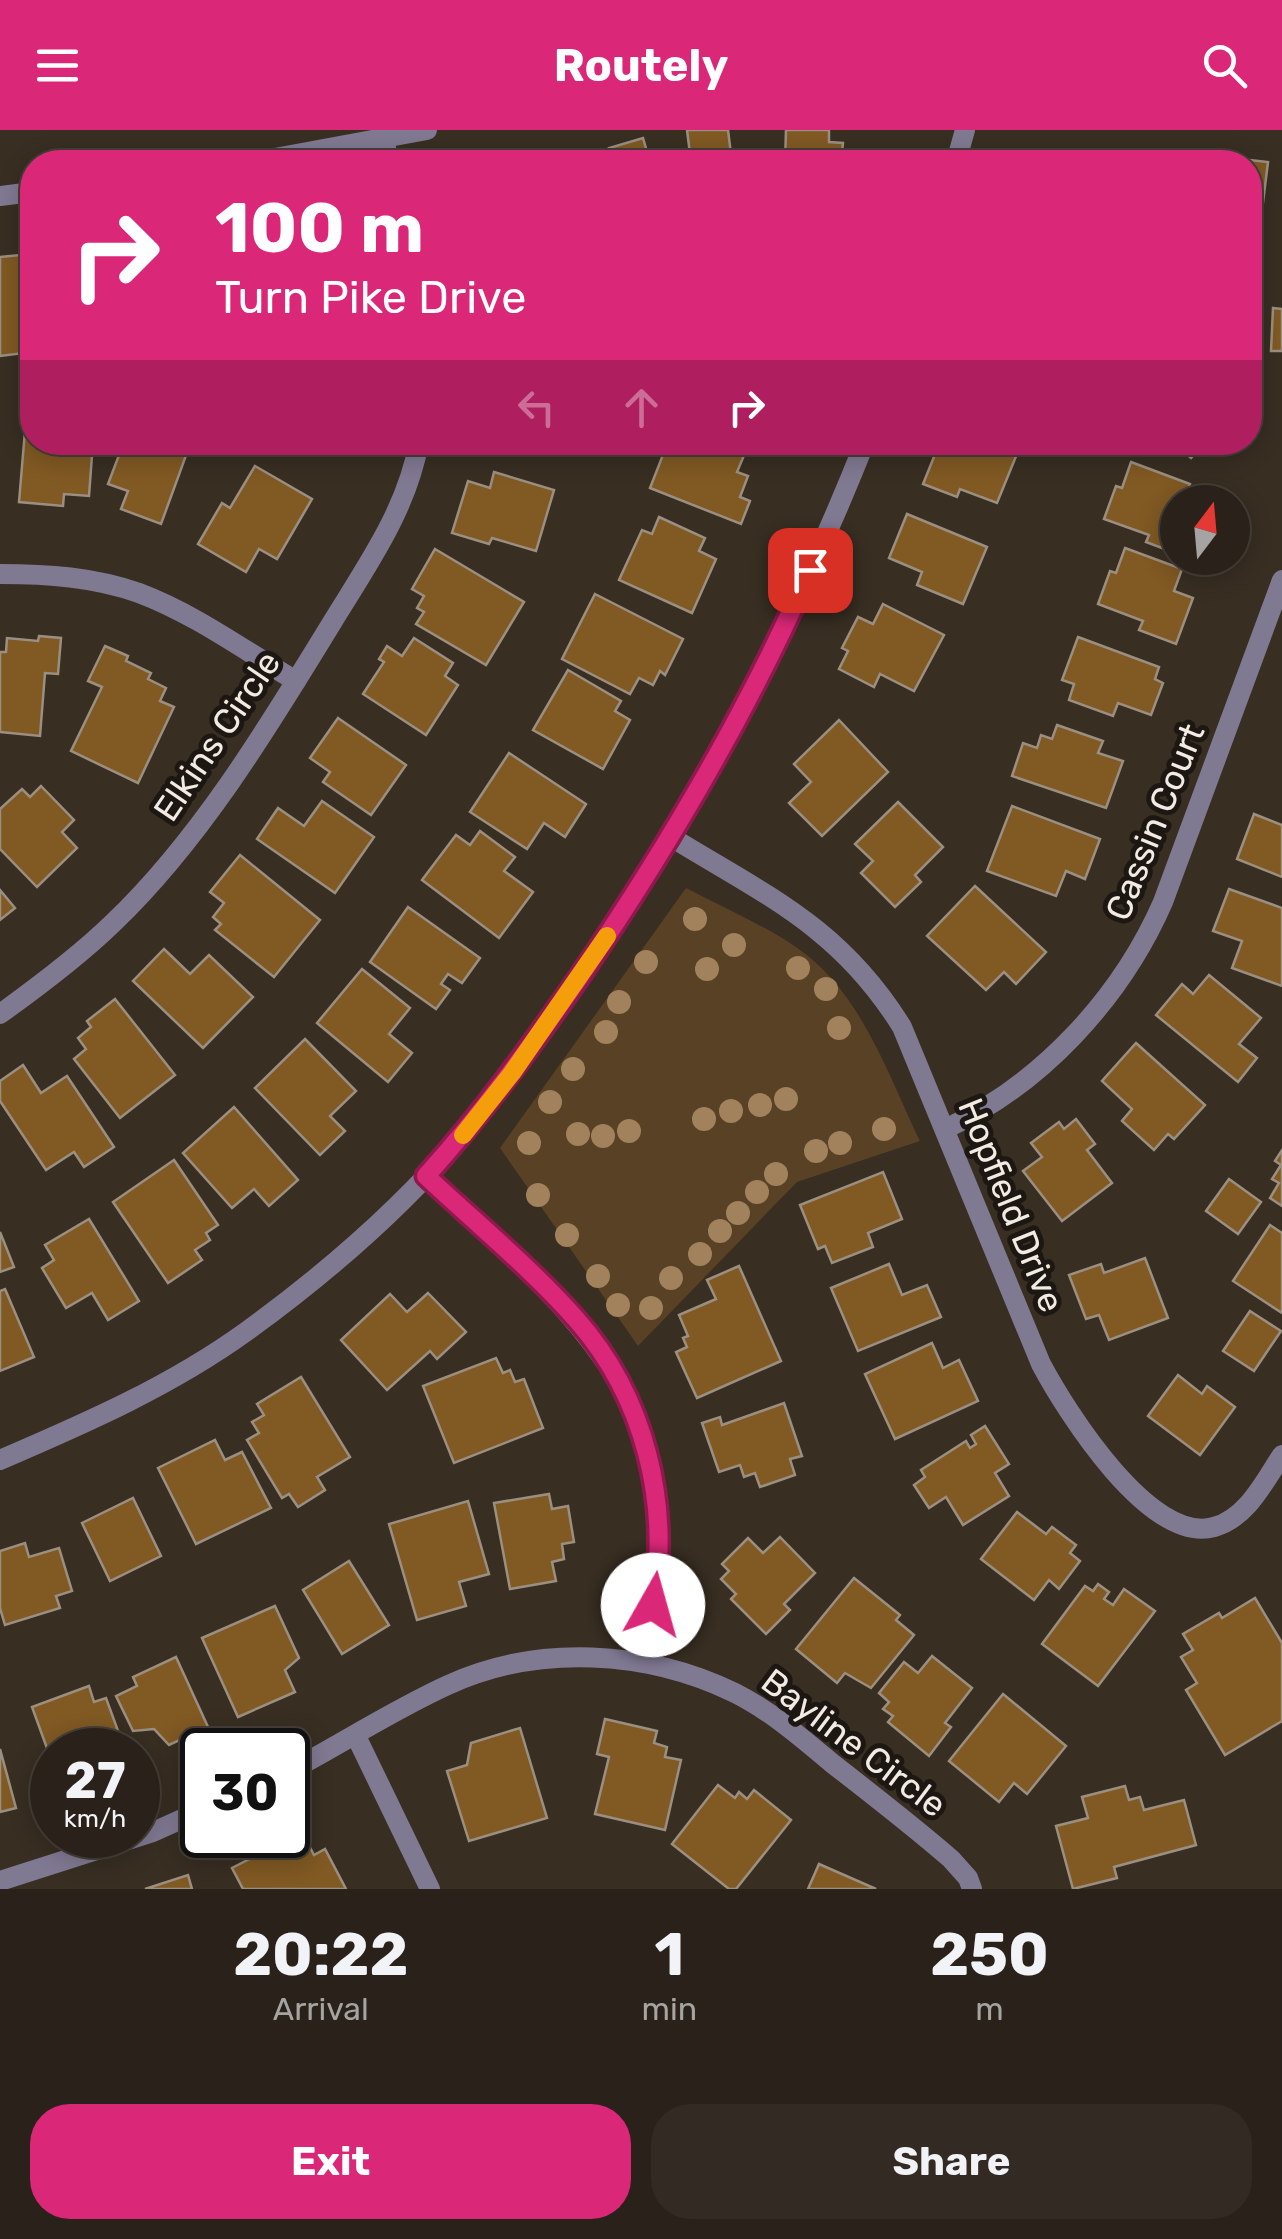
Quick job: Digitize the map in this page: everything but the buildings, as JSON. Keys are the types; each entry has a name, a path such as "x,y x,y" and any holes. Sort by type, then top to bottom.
{"street":[{"path":"321,150 427,130"},
{"path":"384,139 386,150"},
{"name":"Elkins Circle","path":"0,1014 86,948 167,866 296,682 397,514 415,455"},
{"path":"0,1460 108,1414 244,1333 367,1234 426,1176 512,1073 629,904 670,837 721,751 783,632 858,455"},
{"path":"0,574 93,580 138,593 182,612 296,682"},
{"name":"Cassin Court","path":"945,1129 975,1116 1029,1078 1110,992 1140,948 1163,902 1282,580"},
{"name":"Hopfield Drive","path":"670,837 789,909 843,950 865,973 902,1027 1041,1364 1066,1410 1134,1490 1176,1522 1192,1528 1212,1528 1244,1510 1282,1456"},
{"path":"426,1176 575,1318 604,1355 627,1396 644,1439 658,1506 658,1576 643,1662"},
{"name":"Bayline Circle","path":"310,1760 450,1684 494,1668 587,1656 643,1662 735,1693 775,1717 951,1860 968,1878 972,1889"},
{"path":"356,1736 430,1889"},
{"path":"0,1881 180,1820"}],"shaded area":[{"path":"686,888 770,931 819,965 870,1035 920,1141 797,1182 638,1346 500,1148"}],"slow traffic":[{"path":"463,1135 512,1073 607,936"}],"route":[{"path":"653,1605 658,1576 658,1506 644,1439 627,1396 604,1355 575,1318 426,1176 512,1073 629,904 721,751 783,632 810,570"}]}
